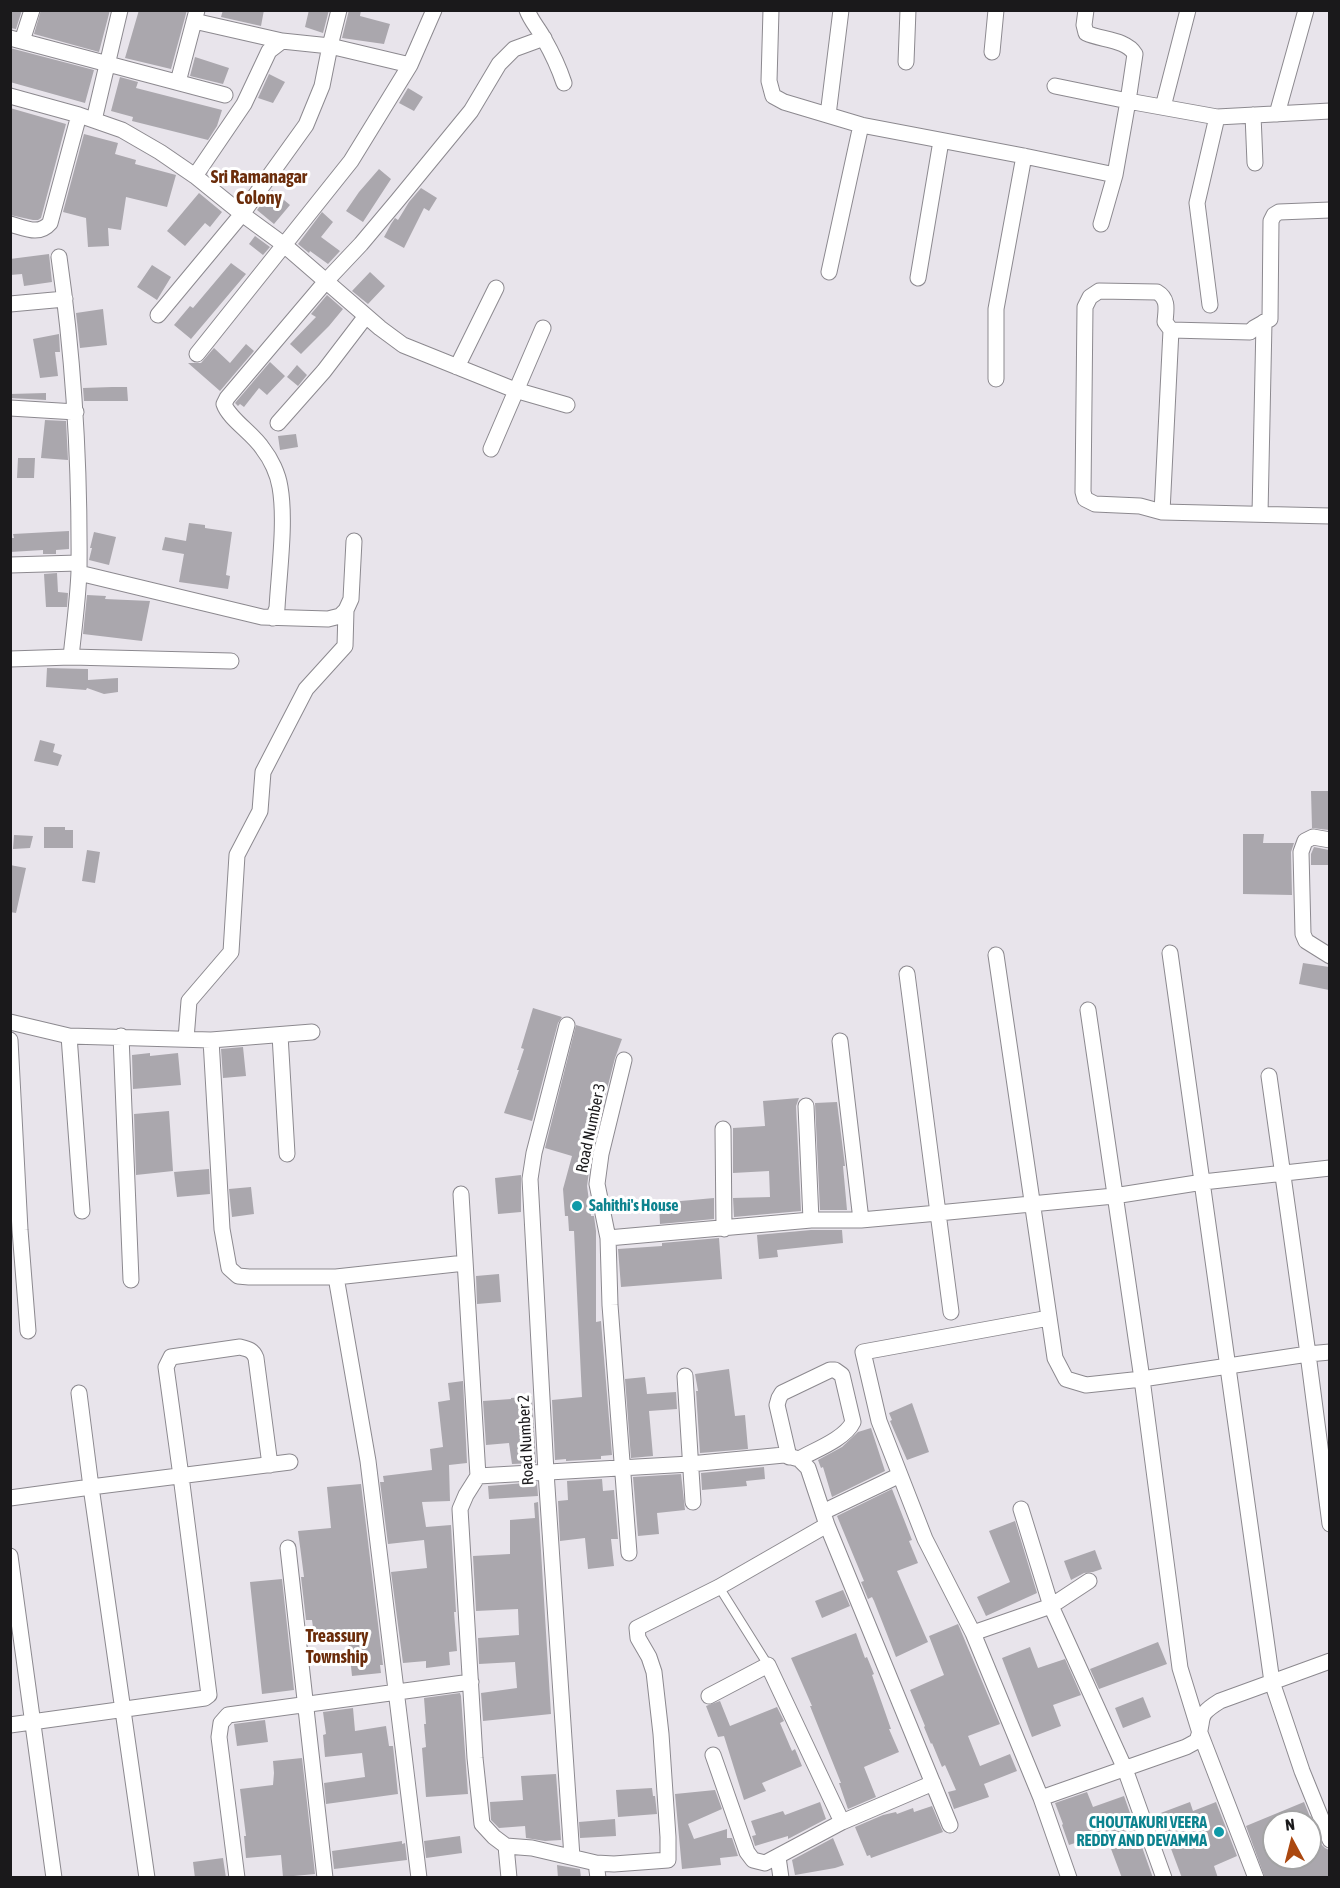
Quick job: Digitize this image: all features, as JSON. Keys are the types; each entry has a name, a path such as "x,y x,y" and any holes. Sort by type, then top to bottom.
{"street":[{"path":"32,10 16,40 225,95"},
{"path":"94,120 120,10"},
{"path":"158,315 242,214 306,125 322,86 339,10"},
{"path":"197,354 351,161 410,65 434,10"},
{"path":"527,10 531,21 544,38 564,83"},
{"path":"771,10 769,81 773,96 784,102 861,126 1115,175"},
{"path":"828,115 842,10"},
{"path":"906,62 908,10"},
{"path":"992,52 996,10"},
{"path":"1086,10 1084,25 1086,33 1124,44 1132,48 1135,54 1115,175 1101,224"},
{"path":"1163,107 1188,10"},
{"path":"1277,114 1306,10"},
{"path":"178,82 196,16 282,41 330,46 410,65"},
{"path":"273,618 277,608 282,526 280,486 271,462 262,447 236,418 226,412 224,404 327,280 391,209 471,111 499,64 514,49 544,38"},
{"path":"195,176 244,104 269,51 282,41"},
{"path":"1055,86 1217,117 1329,111"},
{"path":"10,96 79,115 122,130 160,152 283,244 403,345 518,390 567,405"},
{"path":"10,224 35,232 50,223 79,115"},
{"path":"1253,115 1255,164"},
{"path":"1210,305 1197,203 1217,117"},
{"path":"829,272 861,126"},
{"path":"918,278 941,141"},
{"path":"996,379 996,309 1024,156"},
{"path":"1171,330 1250,332 1270,319 1271,221 1274,215 1279,212 1329,210"},
{"path":"59,257 76,412 79,568 71,657"},
{"path":"457,367 496,288"},
{"path":"1162,512 1171,330 1165,322 1166,300 1157,292 1100,291 1090,297 1085,307 1083,492 1085,499 1095,504 1140,506 1162,512 1329,516"},
{"path":"10,304 65,299"},
{"path":"278,423 324,371 366,316"},
{"path":"1260,514 1264,322"},
{"path":"492,449 543,328"},
{"path":"10,408 76,412"},
{"path":"10,565 79,568 262,617 328,619 340,616 351,599 354,541"},
{"path":"186,1039 189,1001 231,952 237,855 260,811 263,772 306,689 345,645 346,610"},
{"path":"10,659 71,657 231,661"},
{"path":"1329,840 1313,837 1305,841 1300,852 1303,934 1306,941 1329,956"},
{"path":"1170,953 1272,1682 1302,1771 1329,1840"},
{"path":"996,955 1055,1358 1066,1379 1086,1385 1329,1352"},
{"path":"906,974 951,1312"},
{"path":"1088,1010 1142,1379 1180,1668 1200,1733 1256,1878"},
{"path":"10,1022 69,1036 211,1040 312,1032"},
{"name":"Road Number 2","path":"567,1026 534,1153 530,1179 546,1472 572,1857"},
{"path":"280,1035 287,1154"},
{"path":"69,1036 82,1211"},
{"path":"121,1036 131,1280"},
{"path":"10,1040 15,1230 28,1331"},
{"path":"211,1040 222,1229 229,1268 238,1276 336,1276 465,1263"},
{"path":"840,1041 861,1220"},
{"name":"Road Number 3","path":"624,1060 597,1184 608,1238 610,1305 629,1553"},
{"path":"1269,1076 1308,1354 1323,1420 1329,1524"},
{"path":"806,1106 812,1220"},
{"path":"723,1129 724,1229"},
{"path":"608,1238 812,1220 861,1220 1032,1204 1114,1196 1203,1182 1329,1168"},
{"path":"461,1194 478,1476 460,1509 475,1758 482,1824 506,1846 532,1848 572,1857 597,1870 614,1864 668,1860 661,1734 654,1672 649,1657 638,1638 637,1628 719,1587 825,1518 900,1475"},
{"path":"336,1276 368,1461 419,1878"},
{"path":"1049,1318 863,1352 879,1421 925,1539 973,1633 1041,1798 1069,1878"},
{"path":"10,1725 205,1698 210,1693 166,1363 171,1357 240,1347 254,1353 270,1465"},
{"path":"830,1370 835,1370 842,1375 853,1422 850,1429 794,1458 777,1405 778,1398 782,1393 830,1370"},
{"path":"685,1376 693,1502"},
{"path":"79,1393 147,1878"},
{"path":"478,1476 690,1464 784,1455 794,1458 808,1468 825,1518 950,1825"},
{"path":"10,1498 290,1462"},
{"path":"1021,1509 1051,1606 1125,1769 1164,1878"},
{"path":"288,1548 325,1878"},
{"path":"10,1556 54,1878"},
{"path":"973,1633 1051,1606 1089,1581"},
{"path":"1041,1798 1186,1747 1197,1741 1200,1733 1200,1719 1206,1709 1220,1701 1329,1661"},
{"path":"709,1696 768,1665 842,1822"},
{"path":"237,1878 219,1737 221,1724 228,1715 471,1682"},
{"path":"713,1755 747,1852 753,1860 765,1863 842,1822 933,1783"},
{"path":"506,1846 508,1878"},
{"path":"778,1857 781,1878"}],"lane":[{"path":"719,1587 768,1665"}],"building":[{"path":"10,10 22,10 16,29 10,28"},
{"path":"41,10 110,10 99,52 34,34"},
{"path":"139,10 187,10 171,69 125,58"},
{"path":"223,10 264,10 261,26 221,17"},
{"path":"309,10 329,10 323,33 305,27"},
{"path":"349,10 361,10 360,16 390,24 384,44 342,38"},
{"path":"10,48 94,70 85,103 10,82"},
{"path":"195,57 229,68 223,84 190,76"},
{"path":"269,74 285,82 273,103 258,98"},
{"path":"120,77 138,82 136,88 222,110 217,126 208,140 132,121 133,117 111,111"},
{"path":"408,88 423,97 414,111 399,103"},
{"path":"10,108 66,124 41,218 38,220 10,215"},
{"path":"84,134 118,143 115,154 136,160 135,164 176,175 167,207 126,197 121,230 108,228 109,246 88,247 86,218 63,212"},
{"path":"379,169 391,179 363,222 346,211"},
{"path":"421,188 437,198 429,211 424,208 404,248 384,237 395,218 398,220"},
{"path":"272,190 290,205 274,224 257,210"},
{"path":"199,193 222,212 210,227 205,223 185,246 167,231"},
{"path":"322,212 333,222 321,237 340,251 328,264 298,244"},
{"path":"255,236 270,247 263,255 249,244"},
{"path":"49,254 52,282 24,286 22,274 10,275 10,259"},
{"path":"231,263 246,274 191,339 174,325 190,306 193,308"},
{"path":"152,265 171,277 157,300 137,287"},
{"path":"370,272 385,286 368,304 352,291"},
{"path":"327,295 343,309 301,354 290,344 316,317 311,314"},
{"path":"103,309 107,345 80,348 76,313"},
{"path":"59,334 60,352 55,352 58,376 40,378 33,339"},
{"path":"246,344 254,351 220,391 188,363 201,363 214,348 230,363"},
{"path":"270,362 285,376 267,395 259,388 244,407 240,404 238,406 235,403"},
{"path":"297,365 307,375 298,386 287,377"},
{"path":"127,387 128,401 84,401 83,388"},
{"path":"46,393 46,400 10,398 10,394"},
{"path":"45,420 66,421 68,460 41,458"},
{"path":"296,434 298,447 280,450 278,436"},
{"path":"18,458 35,458 34,478 17,478"},
{"path":"189,523 232,532 226,575 230,576 228,589 179,582 184,554 162,550 165,537 186,541"},
{"path":"69,531 69,549 56,550 56,554 43,554 43,550 10,552 10,538 14,538 13,534"},
{"path":"94,532 116,537 109,565 89,560"},
{"path":"57,573 58,592 68,593 67,607 46,607 44,574"},
{"path":"87,595 106,596 105,599 150,601 142,641 83,634"},
{"path":"47,668 88,669 88,680 118,678 118,692 104,694 87,688 86,690 46,687"},
{"path":"40,740 55,744 53,752 62,755 58,766 34,761"},
{"path":"1311,791 1329,791 1329,830 1312,828"},
{"path":"44,827 65,827 65,830 73,830 73,848 44,848"},
{"path":"1243,834 1264,834 1263,843 1294,843 1291,852 1292,895 1243,894"},
{"path":"14,835 33,836 30,848 13,849"},
{"path":"1314,847 1329,850 1329,865 1311,865 1311,854"},
{"path":"87,850 100,852 95,883 82,881"},
{"path":"10,865 26,868 16,913 10,912"},
{"path":"1303,963 1329,967 1329,990 1299,984"},
{"path":"533,1008 562,1017 558,1023 532,1121 504,1113 519,1070 517,1070 524,1049 521,1048"},
{"path":"576,1025 622,1039 588,1164 590,1164 587,1186 591,1216 594,1216 596,1231 596,1322 601,1321 612,1455 601,1456 601,1459 566,1461 566,1459 555,1460 552,1400 582,1397 574,1231 569,1231 568,1216 565,1216 563,1189 572,1156 545,1148"},
{"path":"243,1047 246,1076 223,1078 221,1049"},
{"path":"150,1053 150,1056 178,1053 181,1085 133,1089 132,1055"},
{"path":"799,1098 796,1106 801,1211 734,1217 733,1198 770,1197 769,1171 733,1173 733,1128 765,1126 763,1101"},
{"path":"837,1102 845,1166 843,1166 847,1210 820,1210 815,1103"},
{"path":"169,1111 173,1171 136,1175 134,1114"},
{"path":"209,1169 210,1194 177,1197 174,1172"},
{"path":"521,1175 521,1212 498,1214 495,1178"},
{"path":"251,1187 254,1214 232,1217 229,1189"},
{"path":"714,1198 714,1219 660,1224 659,1203"},
{"path":"811,1230 842,1230 843,1243 777,1250 778,1257 759,1259 757,1235"},
{"path":"719,1238 722,1279 621,1287 618,1249"},
{"path":"499,1274 501,1302 477,1304 476,1276"},
{"path":"729,1369 735,1416 745,1415 748,1449 700,1453 696,1391 698,1391 695,1374"},
{"path":"645,1377 647,1394 676,1392 677,1409 649,1411 653,1456 631,1458 625,1379"},
{"path":"463,1381 467,1463 449,1465 450,1501 422,1502 426,1527 451,1525 457,1651 449,1652 450,1665 426,1668 426,1661 403,1663 391,1572 427,1568 424,1540 388,1544 380,1482 384,1482 383,1476 432,1470 430,1449 443,1447 438,1402 450,1400 448,1383"},
{"path":"532,1396 536,1463 512,1464 509,1443 486,1445 483,1401"},
{"path":"912,1403 929,1452 907,1460 890,1421 892,1420 889,1413"},
{"path":"871,1428 885,1471 832,1497 823,1467 821,1468 818,1460 842,1447 858,1432"},
{"path":"764,1467 765,1479 746,1481 747,1486 702,1490 701,1473"},
{"path":"681,1474 685,1510 657,1513 659,1534 638,1536 633,1477"},
{"path":"602,1479 603,1491 614,1490 618,1539 611,1539 614,1566 588,1569 585,1538 560,1541 558,1501 568,1500 567,1481"},
{"path":"537,1482 538,1496 489,1499 488,1486"},
{"path":"361,1484 383,1665 380,1665 381,1673 352,1676 348,1638 315,1642 312,1620 306,1620 301,1577 304,1577 298,1531 331,1528 327,1487"},
{"path":"892,1489 912,1540 909,1541 918,1563 897,1571 928,1642 896,1657 874,1601 872,1597 868,1599 861,1582 864,1581 837,1516"},
{"path":"538,1502 551,1714 483,1721 481,1693 517,1688 515,1662 479,1664 478,1638 519,1635 518,1609 476,1611 473,1556 510,1554 510,1520 535,1518 534,1503"},
{"path":"1015,1521 1037,1593 986,1616 977,1597 1010,1582 989,1531"},
{"path":"1095,1550 1102,1569 1084,1573 1071,1580 1064,1561"},
{"path":"282,1579 294,1690 262,1694 250,1582"},
{"path":"843,1590 850,1606 822,1618 815,1601"},
{"path":"958,1624 1000,1724 968,1736 980,1766 1010,1754 1017,1771 984,1784 989,1797 954,1809 948,1792 956,1790 945,1765 942,1767 931,1744 910,1690 944,1675 929,1636"},
{"path":"856,1633 865,1658 867,1657 874,1674 872,1675 891,1729 889,1729 899,1752 864,1767 876,1797 848,1809 839,1783 841,1783 810,1706 812,1706 791,1658"},
{"path":"1158,1642 1167,1664 1099,1689 1090,1669"},
{"path":"1030,1647 1038,1668 1065,1659 1081,1695 1053,1705 1061,1726 1032,1737 1002,1658"},
{"path":"460,1693 468,1794 426,1797 422,1748 426,1747 424,1698"},
{"path":"1143,1697 1151,1717 1123,1728 1115,1708"},
{"path":"720,1701 730,1726 777,1707 784,1721 780,1723 792,1751 795,1749 802,1766 762,1783 766,1791 744,1800 724,1736 718,1737 706,1706"},
{"path":"353,1708 355,1731 386,1726 389,1746 393,1746 398,1794 326,1804 324,1783 365,1777 362,1753 325,1757 323,1735 326,1734 323,1712"},
{"path":"265,1720 268,1742 237,1746 234,1724"},
{"path":"302,1758 315,1874 283,1877 281,1855 246,1858 244,1836 246,1836 240,1789 273,1785 273,1761"},
{"path":"556,1774 561,1840 545,1841 526,1838 525,1826 499,1828 491,1820 490,1802 523,1800 521,1776"},
{"path":"652,1788 657,1814 618,1817 616,1790"},
{"path":"715,1790 722,1809 688,1824 694,1839 727,1829 727,1838 732,1838 738,1856 720,1858 721,1865 682,1869 675,1794"},
{"path":"1087,1792 1093,1807 1124,1796 1153,1878 1122,1878 1105,1833 1069,1845 1055,1803"},
{"path":"820,1802 826,1819 788,1839 788,1836 755,1846 752,1836 756,1835 751,1821 783,1811 785,1815"},
{"path":"1190,1802 1193,1811 1216,1802 1237,1856 1214,1866 1218,1878 1182,1878 1158,1814"},
{"path":"1304,1802 1307,1810 1285,1810"},
{"path":"932,1806 943,1832 871,1858 870,1855 867,1856 855,1827 883,1815 896,1812 897,1814 913,1808 914,1812"},
{"path":"615,1819 616,1836 580,1838 579,1822"},
{"path":"1262,1819 1262,1870 1246,1826"},
{"path":"460,1836 462,1853 426,1858 424,1841"},
{"path":"833,1838 844,1865 795,1875 792,1860"},
{"path":"402,1841 402,1844 405,1843 407,1860 334,1869 332,1851"},
{"path":"1322,1845 1329,1850 1329,1878 1265,1878 1262,1870 1322,1870"},
{"path":"223,1858 226,1878 195,1878 193,1862"},
{"path":"557,1865 580,1869 581,1878 558,1878"}],"place":[{"name":"Sahithi's House","path":"577,1206"},
{"name":"CHOUTAKURI VEERA REDDY AND DEVAMMA","path":"1219,1832"}],"district":[{"name":"Sri Ramanagar Colony","path":"259,187"},
{"name":"Treassury Township","path":"337,1646"}]}
